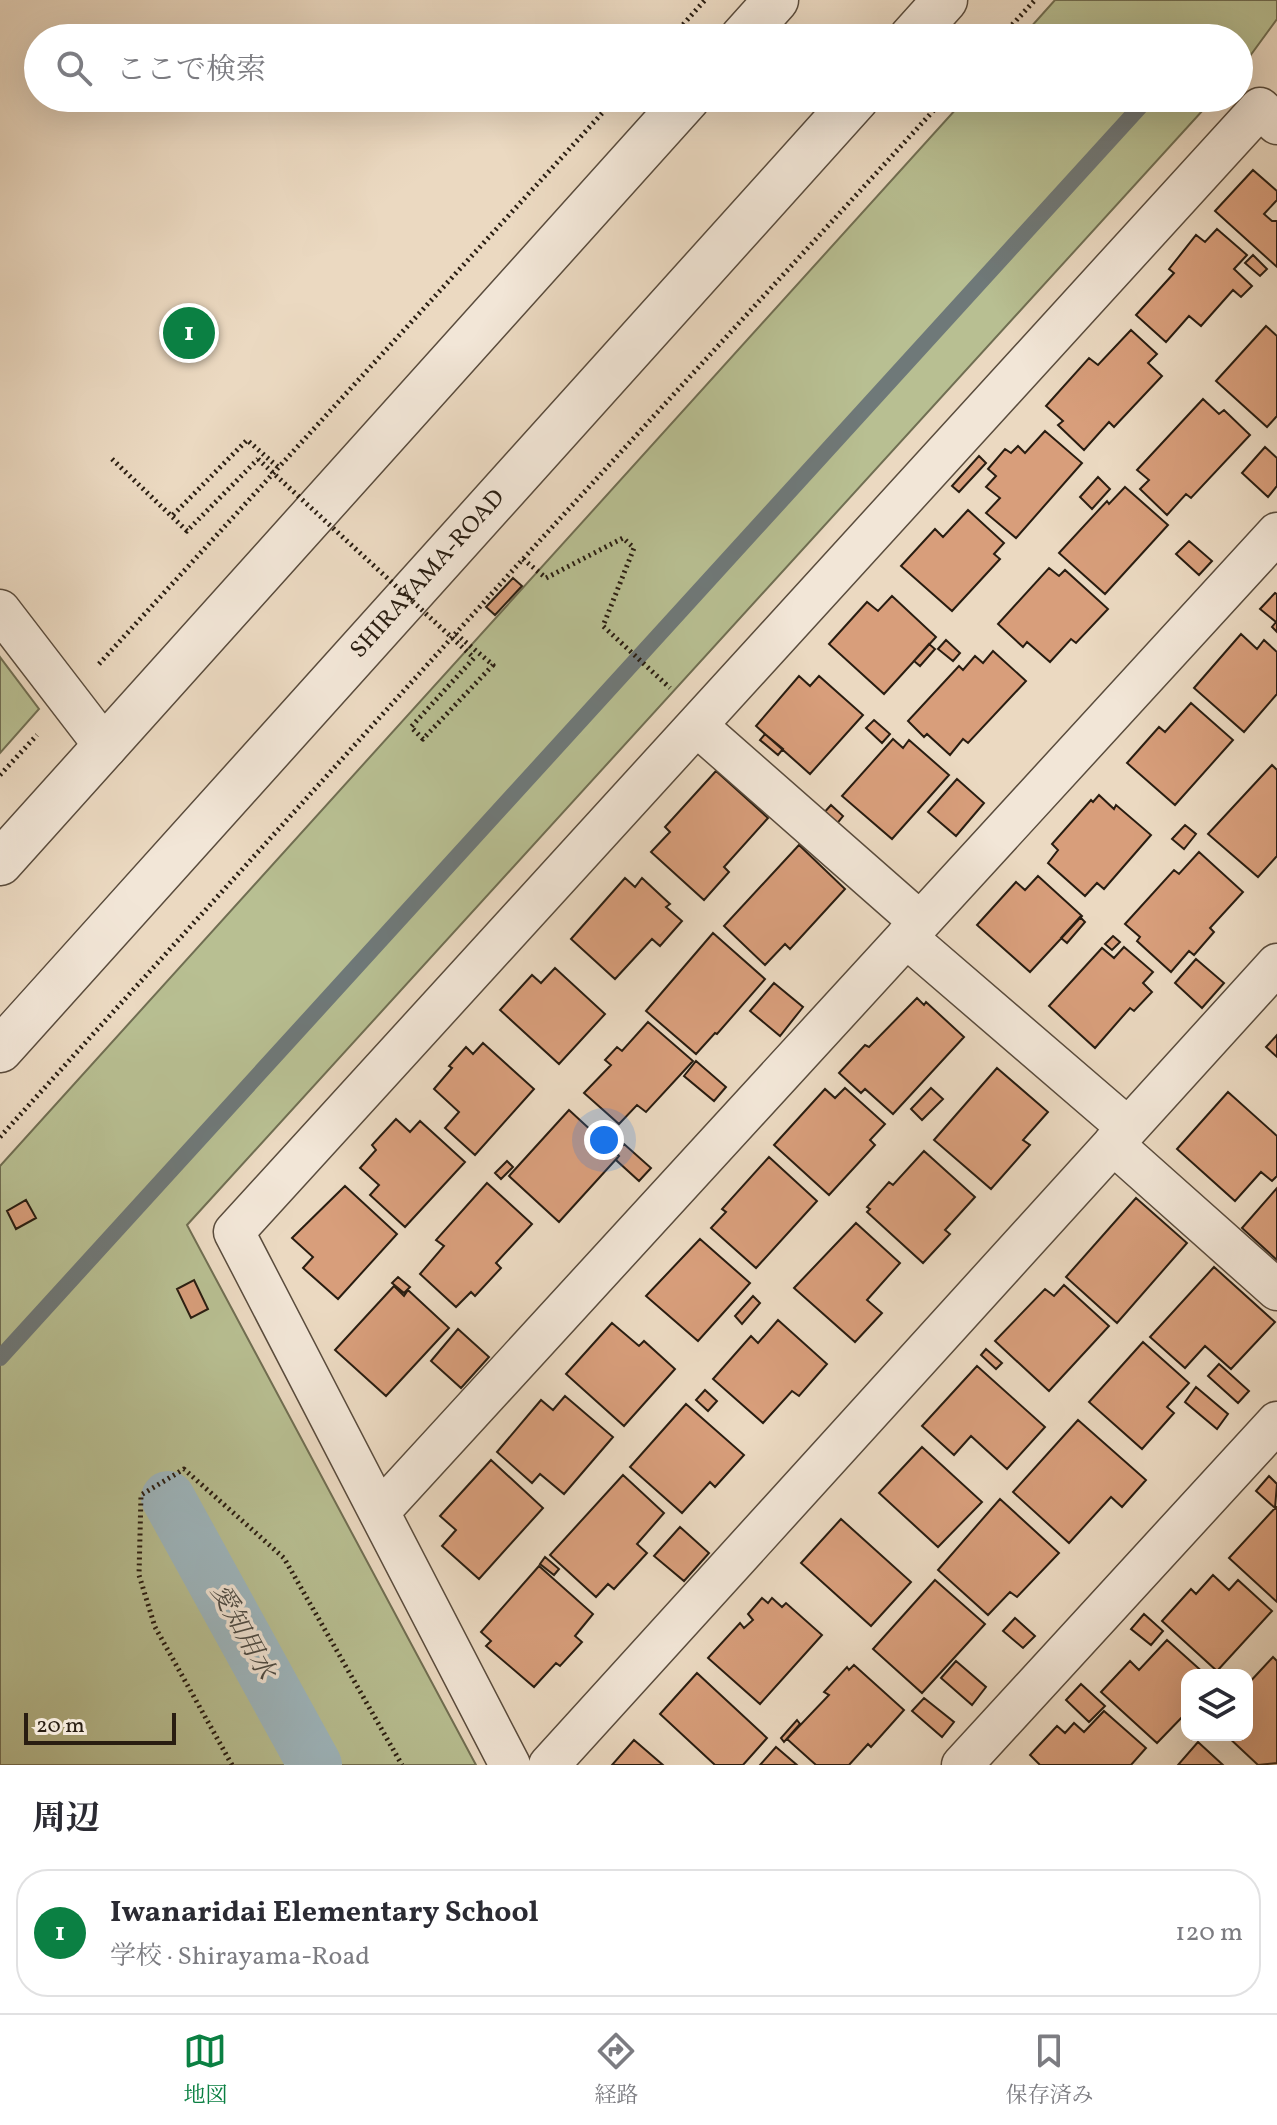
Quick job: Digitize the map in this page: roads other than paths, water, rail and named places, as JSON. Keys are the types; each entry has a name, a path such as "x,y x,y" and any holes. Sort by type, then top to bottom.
{"street":[{"path":"755,24 776,0"},
{"path":"924,24 945,0"},
{"path":"510,1765 234,1232 1260,108 1277,124"},
{"path":"0,863 675,112"},
{"name":"SHIRAYAMA-ROAD","path":"0,1050 844,112"},
{"path":"379,1512 1277,533"},
{"path":"0,610 106,748"},
{"path":"697,726 913,929 1277,1290"},
{"path":"549,1765 1277,964"},
{"path":"962,1765 1277,1422"}],"waterway":[{"path":"0,1358 1135,112"},
{"name":"愛知用水","path":"168,1498 315,1765"}],"place":[{"name":"Iwanaridai Elementary School","path":"189,333"}]}
